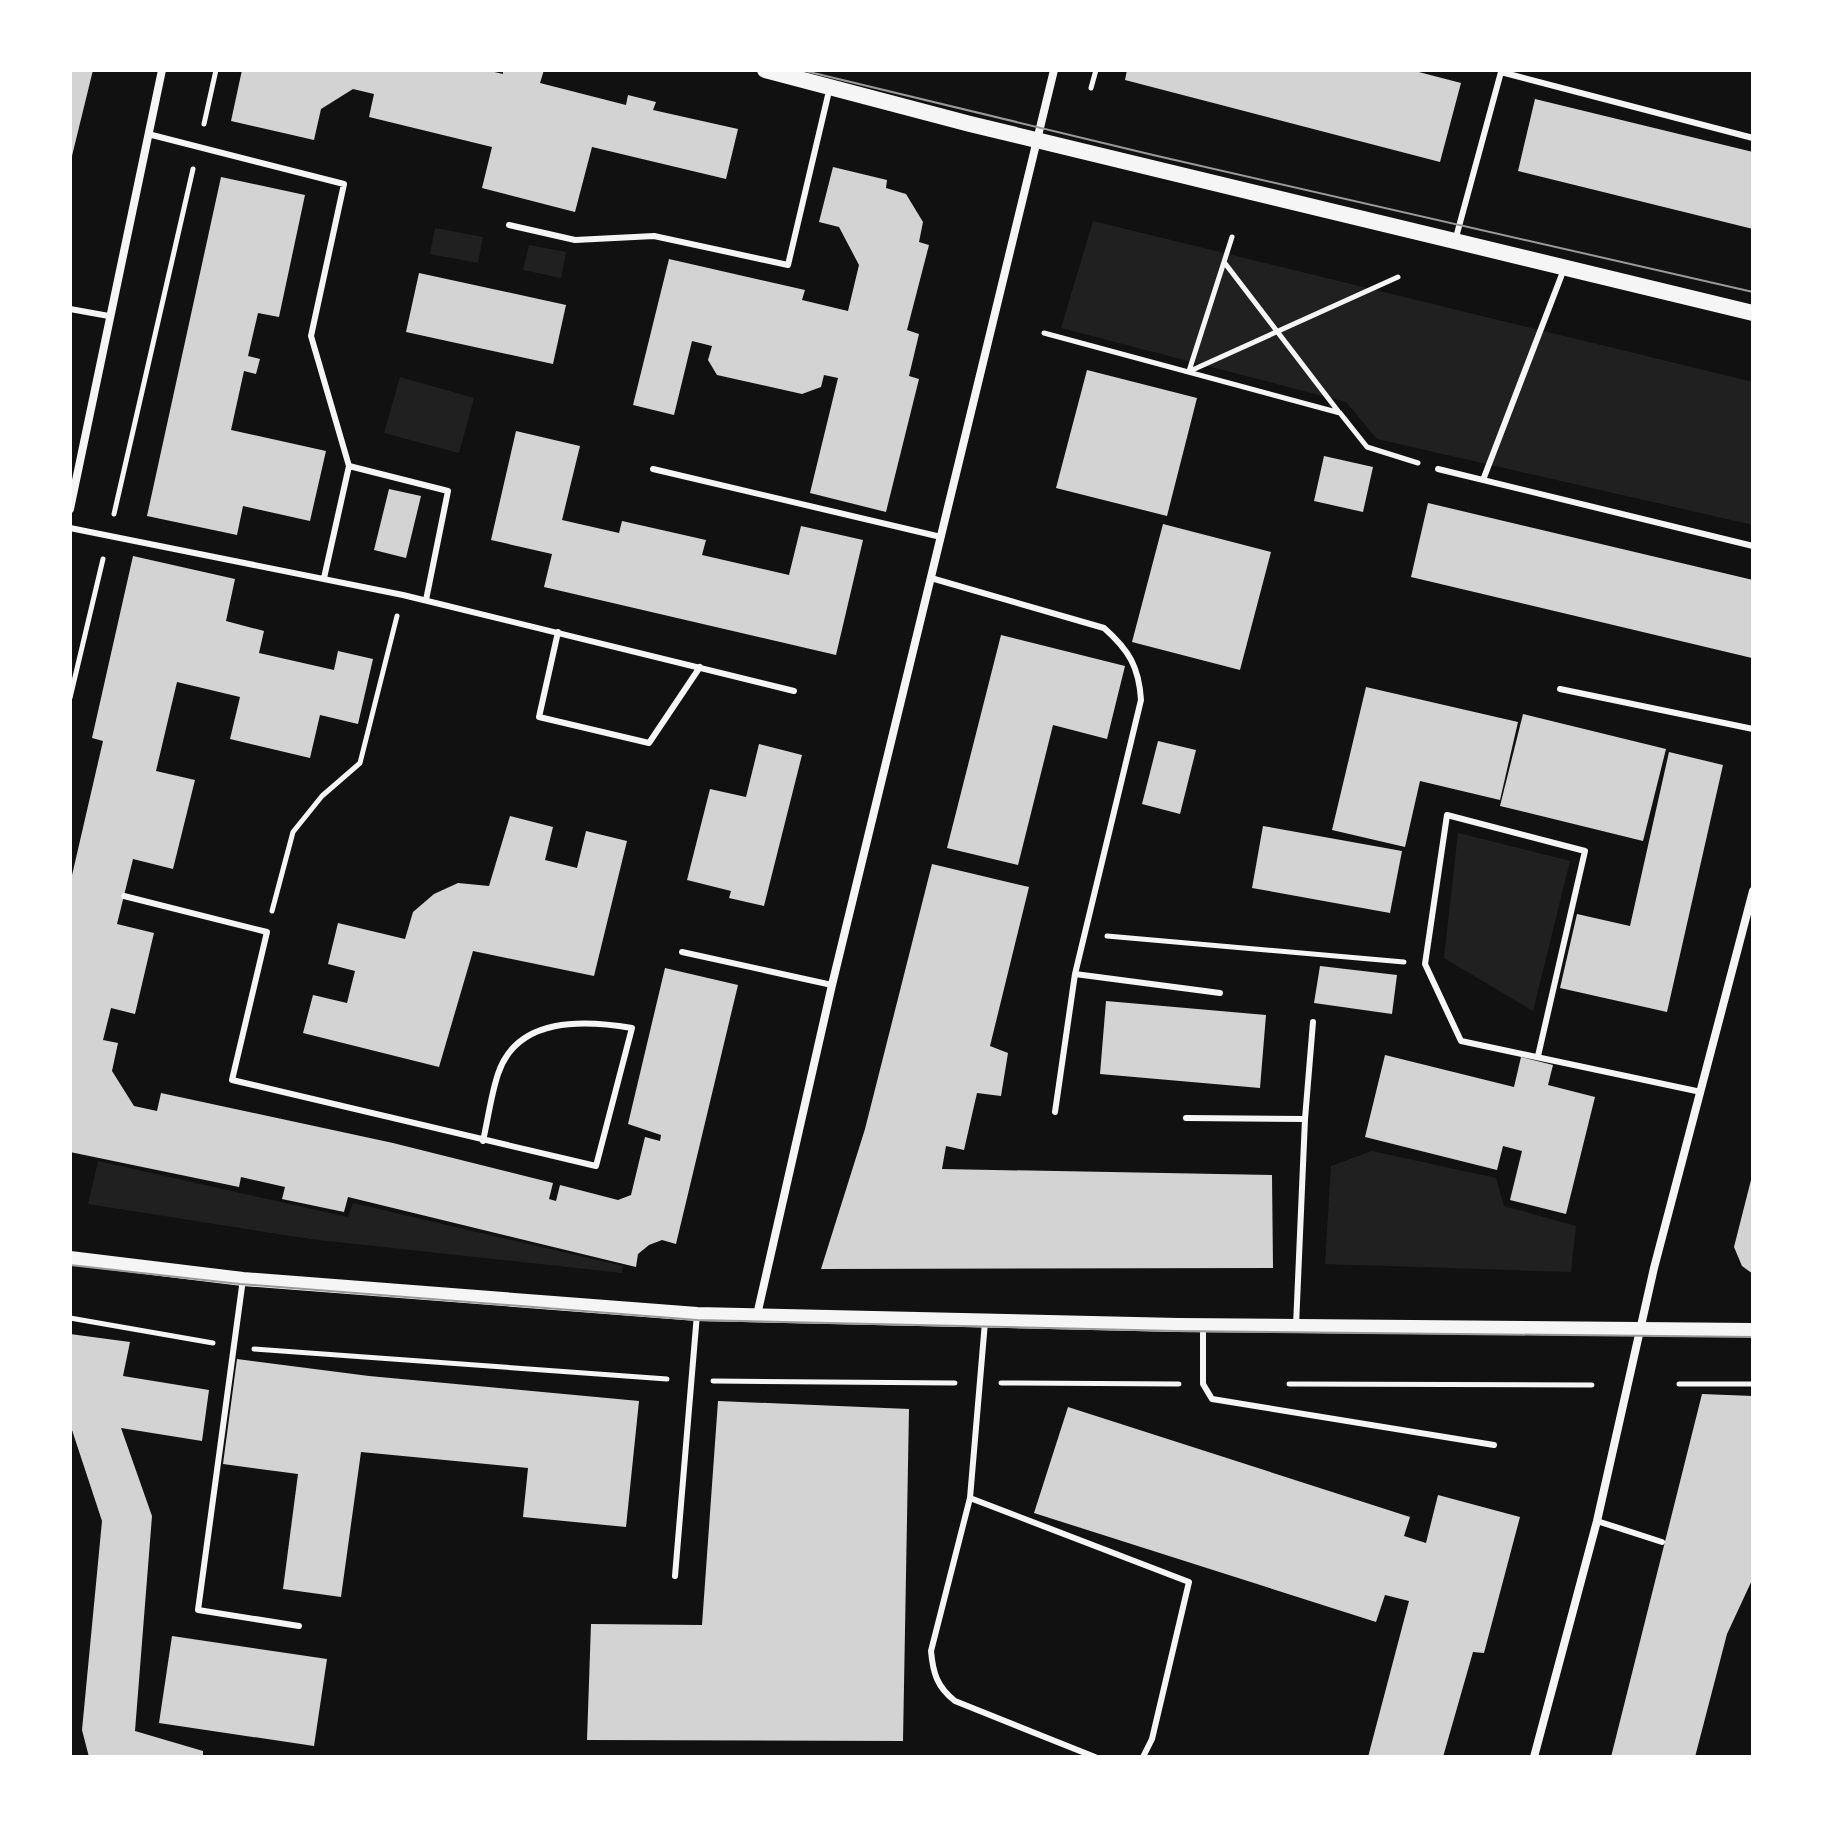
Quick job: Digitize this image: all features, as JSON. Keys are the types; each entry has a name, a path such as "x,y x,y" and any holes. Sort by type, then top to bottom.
{"main road":[{"path":"765,70 1038,140 1753,313"}],"street":[{"path":"70,509 162,70"},
{"path":"757,1315 832,985 1054,70"},
{"path":"1534,1757 1597,1521 1640,1328 1753,891"},
{"path":"70,1258 243,1279 697,1314 1203,1325 1753,1330"}],"lane":[{"path":"1455,242 1501,72 1753,138"},
{"path":"509,225 575,240 654,236 788,265 830,87"},
{"path":"148,134 344,184 311,336 349,466 324,578"},
{"path":"1483,480 1564,269"},
{"path":"70,309 109,316"},
{"path":"349,466 448,491 426,600"},
{"path":"653,469 941,537"},
{"path":"1438,469 1753,546"},
{"path":"70,528 426,600 794,691"},
{"path":"931,578 1104,628 1124,646 1139,671 1141,700 1075,974 1055,1112"},
{"path":"558,632 539,717 649,743 700,667"},
{"path":"1560,689 1753,729"},
{"path":"1538,1056 1585,851 1447,815 1425,964 1461,1041 1701,1092"},
{"path":"124,896 267,932 232,1080 483,1141 596,1166 632,1028 570,1021 537,1032 511,1050 499,1072 483,1141"},
{"path":"682,952 832,985"},
{"path":"1075,974 1220,993"},
{"path":"1296,1326 1305,1119 1313,1022"},
{"path":"1186,1118 1305,1119"},
{"path":"243,1279 231,1346 198,1610 299,1626"},
{"path":"675,1576 697,1314"},
{"path":"985,1318 970,1498 931,1651 933,1673 944,1692 955,1701 1095,1757"},
{"path":"1203,1325 1203,1384 1212,1399 1494,1445"},
{"path":"970,1498 1189,1582 1152,1739 1143,1757"},
{"path":"1597,1521 1662,1542"}],"path":[{"path":"70,698 216,70"},
{"path":"1091,88 1096,70"},
{"path":"1189,371 1232,237"},
{"path":"1224,262 1367,447 1438,469"},
{"path":"1189,371 1398,277"},
{"path":"1044,333 1340,413"},
{"path":"267,932 293,832 322,796 360,763 403,595"},
{"path":"1085,934 1425,964"},
{"path":"70,1318 231,1346 691,1381 1203,1384"},
{"path":"1282,1384 1592,1385"},
{"path":"1679,1384 1753,1384"}],"shaded area":[{"path":"1093,221 1753,382 1753,525 1377,439 1346,402 1061,328"},
{"path":"435,228 483,237 478,263 430,254"},
{"path":"529,245 566,252 561,278 523,270"},
{"path":"400,377 474,398 459,453 384,433"},
{"path":"1458,833 1570,861 1533,1011 1444,958"},
{"path":"1372,1151 1496,1178 1504,1206 1576,1226 1571,1272 1325,1264 1331,1166"},
{"path":"98,1161 348,1217 353,1203 623,1266 622,1273 310,1239 88,1204"}],"building":[{"path":"70,70 93,70 71,160 70,159"},
{"path":"242,70 486,70 503,74 503,70 544,70 540,83 626,105 628,95 656,102 653,110 738,129 726,179 592,147 575,212 482,188 492,147 369,117 374,94 353,89 321,109 314,140 231,121"},
{"path":"1127,70 1411,70 1461,83 1440,162 1125,80"},
{"path":"1535,99 1753,152 1753,229 1518,171"},
{"path":"833,167 887,180 886,188 906,194 923,222 919,242 929,245 907,330 919,334 909,376 919,379 886,512 810,493 838,378 824,375 821,387 802,394 717,375 708,360 712,346 692,341 674,415 633,405 669,259 805,290 802,300 848,311 859,265 839,227 819,222"},
{"path":"221,177 305,195 279,317 258,313 248,356 260,359 256,374 244,371 231,430 326,451 310,521 243,506 237,535 147,516"},
{"path":"419,273 566,305 553,364 406,332"},
{"path":"1087,370 1197,398 1167,516 1056,488"},
{"path":"516,431 580,446 562,520 619,533 622,521 706,540 702,555 789,575 801,526 863,540 836,655 544,587 552,554 491,540"},
{"path":"1324,456 1373,467 1363,512 1314,501"},
{"path":"389,489 421,496 406,558 374,550"},
{"path":"1428,503 1753,580 1752,658 1411,577"},
{"path":"1163,524 1271,552 1240,670 1132,642"},
{"path":"133,556 235,579 226,621 264,631 259,653 334,670 338,651 373,659 358,724 320,715 310,758 230,739 240,697 177,682 156,771 195,780 173,869 133,859 117,924 154,933 135,1014 111,1008 103,1040 118,1043 112,1071 134,1106 157,1111 161,1093 393,1143 553,1183 549,1199 556,1201 560,1185 618,1200 631,1195 645,1137 660,1141 661,1135 628,1124 665,968 738,985 676,1244 662,1240 649,1245 638,1254 636,1267 348,1197 344,1212 282,1199 285,1187 241,1177 239,1187 70,1152 70,884 103,741 92,738"},
{"path":"1001,635 1125,666 1107,739 1053,725 1018,865 947,848"},
{"path":"1366,687 1518,722 1500,800 1420,781 1405,847 1332,830"},
{"path":"1523,714 1666,749 1643,841 1500,806"},
{"path":"1158,741 1196,750 1180,814 1142,804"},
{"path":"759,744 802,755 764,906 729,898 731,891 687,880 710,789 746,797"},
{"path":"1669,752 1723,765 1667,1012 1560,988 1577,914 1630,926"},
{"path":"510,816 553,827 545,860 577,868 586,831 627,841 594,976 473,951 439,1067 303,1033 313,995 347,1003 355,971 328,964 338,923 405,939 413,912 434,894 458,883 489,886"},
{"path":"1263,826 1402,851 1390,913 1252,888"},
{"path":"932,864 1029,887 990,1046 1008,1053 1001,1096 977,1093 964,1150 946,1146 942,1169 1272,1175 1273,1268 821,1269 865,1129"},
{"path":"1320,966 1397,975 1392,1014 1314,1003"},
{"path":"1106,1001 1266,1015 1260,1088 1100,1074"},
{"path":"1385,1055 1514,1087 1521,1057 1553,1065 1548,1085 1595,1097 1566,1214 1510,1200 1522,1151 1503,1146 1497,1170 1365,1137"},
{"path":"1752,1176 1753,1274 1742,1266 1734,1247"},
{"path":"70,1334 130,1342 123,1376 209,1390 202,1441 121,1428 152,1516 135,1731 203,1751 203,1757 89,1757 82,1730 102,1521 70,1424"},
{"path":"237,1359 369,1376 639,1401 626,1527 523,1517 528,1468 361,1452 341,1597 283,1589 298,1474 223,1464"},
{"path":"1702,1394 1753,1396 1753,1578 1727,1634 1695,1757 1611,1757"},
{"path":"718,1401 909,1409 903,1741 587,1740 591,1624 702,1625"},
{"path":"1068,1407 1410,1517 1404,1536 1426,1543 1438,1495 1520,1517 1484,1653 1473,1652 1443,1757 1368,1757 1409,1601 1385,1595 1376,1622 1034,1513"},
{"path":"172,1636 327,1659 314,1746 159,1723"}],"tram line":[{"path":"801,70 1153,155 1753,292"},
{"path":"70,1265 240,1284 697,1320 1177,1331 1753,1337"}]}
